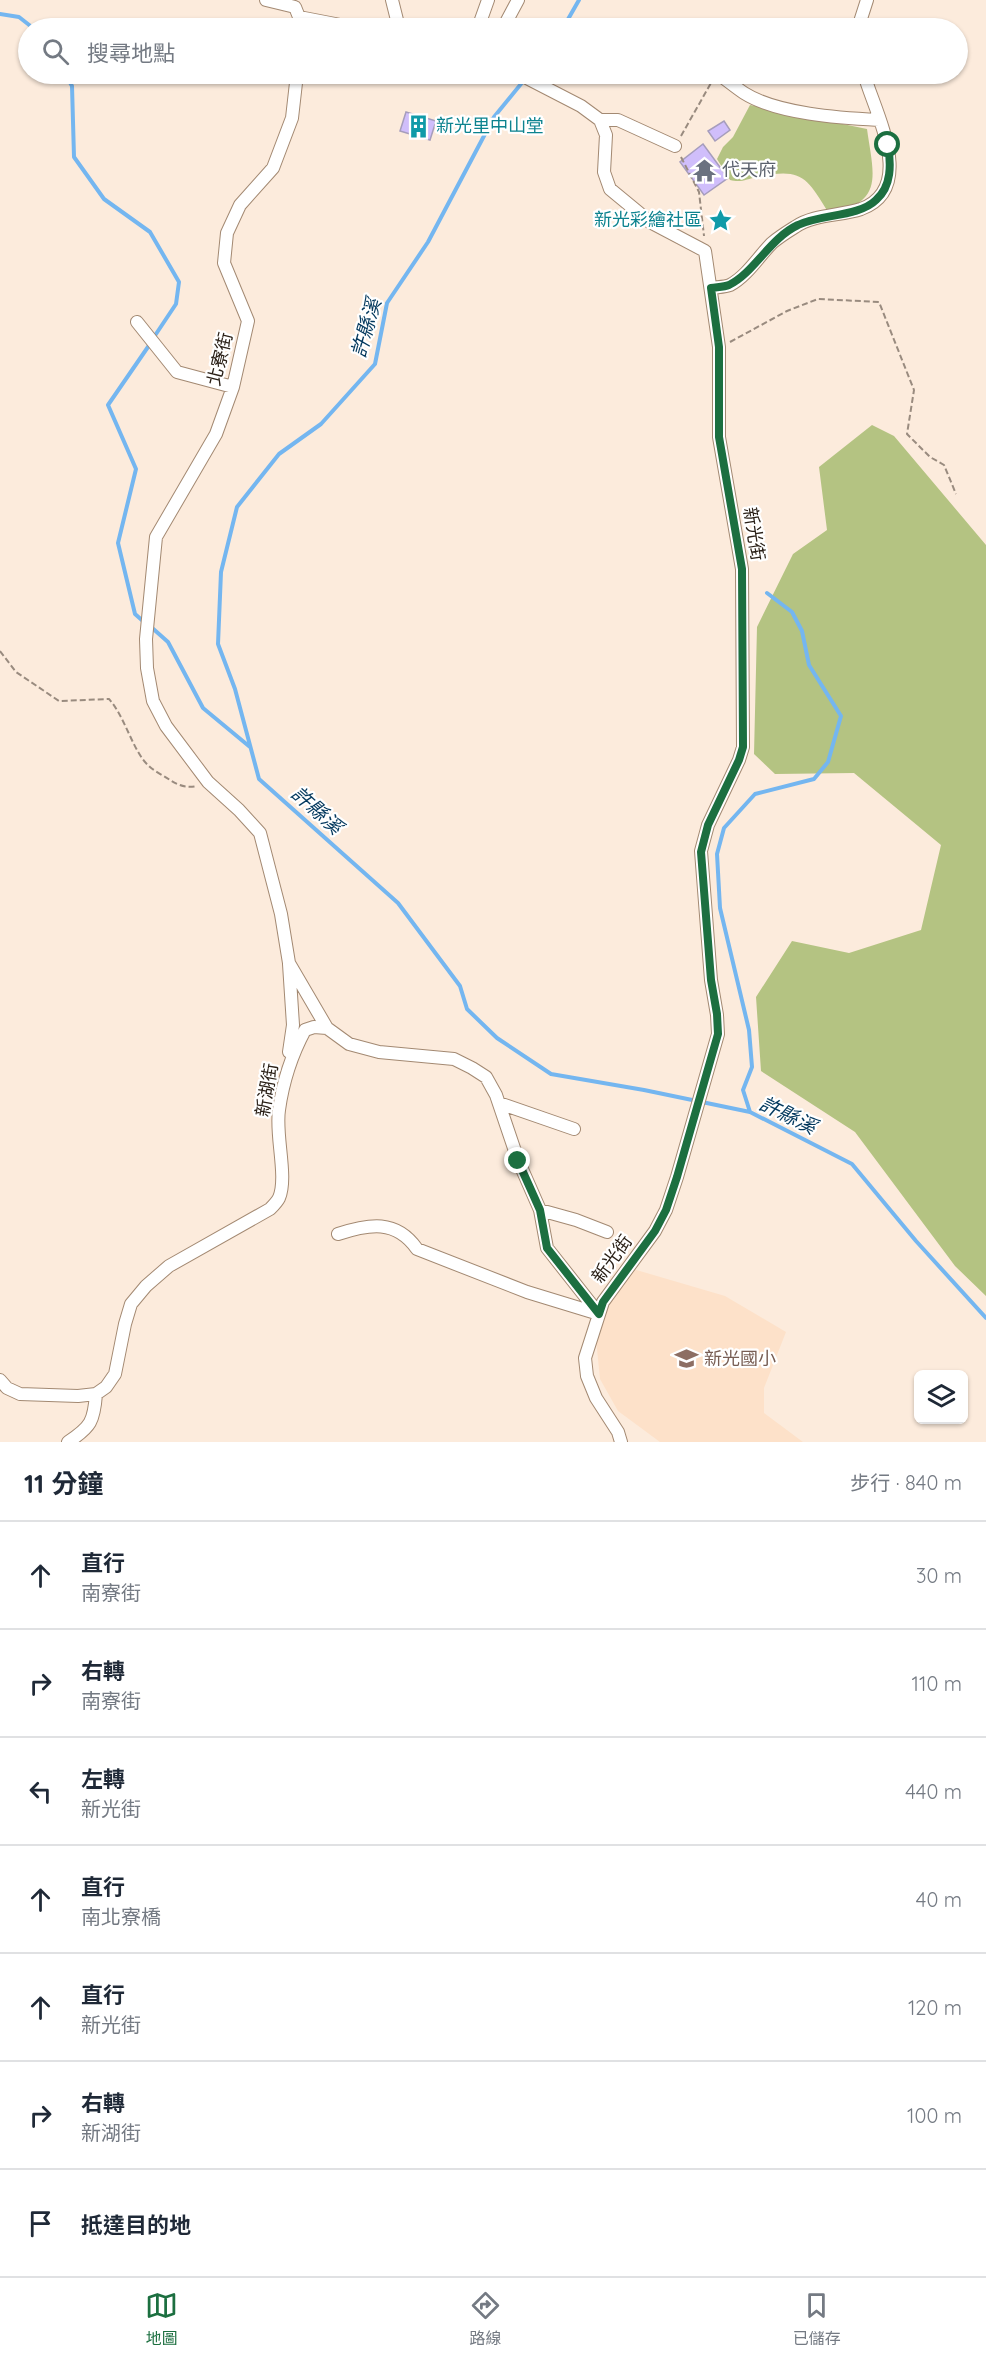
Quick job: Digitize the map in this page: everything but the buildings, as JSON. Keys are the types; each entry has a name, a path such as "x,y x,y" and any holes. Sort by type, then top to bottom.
{"street":[{"path":"266,0 295,8 298,18"},
{"path":"392,0 396,18"},
{"path":"481,18 488,0"},
{"path":"508,18 518,0"},
{"path":"861,18 867,0"},
{"name":"北寮街","path":"287,1065 293,1025 289,963 281,914 260,833 208,782 166,726 153,701 147,668 146,639 156,537 216,434 233,387 248,321 224,263 226,233 240,205 273,168 292,118 296,84"},
{"path":"538,84 581,106 600,120 606,135 604,171 610,189 650,222 705,251"},
{"path":"726,84 777,107 838,118 879,120"},
{"path":"711,288 729,285 753,266 774,242 798,225 820,217 860,209 875,202 883,192 888,181 891,163 888,145 867,84"},
{"path":"600,120 618,120 675,146"},
{"name":"新光街","path":"621,1442 618,1432 596,1398 587,1376 585,1358 603,1302 655,1231 666,1210 712,1059 718,1034 717,1014 711,980 701,852 708,825 743,747 742,569 719,437 719,347 705,251"},
{"path":"137,322 177,372 233,387"},
{"path":"289,963 327,1028 349,1044 379,1052 454,1059 486,1077 499,1103 518,1161 540,1210 547,1248 599,1314"},
{"name":"新湖街","path":"96,1394 106,1387 115,1374 131,1304 146,1286 169,1266 270,1209 279,1199 283,1182 278,1143 278,1112 287,1065 304,1030 314,1027 327,1028"},
{"path":"499,1103 574,1129"},
{"path":"540,1210 607,1232"},
{"path":"338,1234 375,1224 408,1236 417,1249 527,1292 599,1314"},
{"path":"0,1380 7,1388 20,1394 78,1396 96,1394 94,1418 86,1430 68,1442"}],"path":[{"path":"705,251 699,192 675,146 711,84"},
{"path":"719,347 787,311 818,299 879,302 914,390 907,434 930,457 944,465 956,494"},
{"path":"0,651 16,672 59,701 110,699 119,710 140,754 149,766 174,783 189,788 208,782"}],"shaded area":[{"name":"新光國小","path":"633,1269 725,1296 786,1332 764,1388 764,1413 803,1442 660,1442 618,1411 600,1379 596,1339 607,1300"}],"green space":[{"path":"750,105 867,129 873,173 872,184 867,194 859,202 847,208 828,212 814,190 801,178 793,175 772,174 741,181 730,180 717,159 723,147 733,137"},
{"path":"872,425 894,436 986,545 986,1296 955,1266 855,1132 761,1071 756,997 792,941 849,953 921,930 941,845 854,773 775,774 754,754 757,627 793,554 827,530 819,467"}],"waterway":[{"name":"許縣溪","path":"569,18 579,0"},
{"path":"0,14 20,18"},
{"path":"71,84 74,157 104,199 150,232 179,282 176,304 154,337"},
{"name":"許縣溪","path":"521,84 494,117 428,242 387,303 375,364 321,424 279,454 237,507 221,572 218,644 235,689 259,779 398,903 460,986 467,1009 497,1038 551,1074 750,1112 852,1164 916,1241 986,1318"},
{"path":"144,622 135,614 118,543 136,469 108,405 150,344"},
{"path":"750,1112 743,1090 752,1067 749,1030 720,908 717,854 724,828 755,794 814,779 828,762 841,716 809,665 802,631 792,612 767,593"},
{"path":"150,626 168,642 203,708 250,747"}],"place":[{"name":"新光里中山堂","path":"418,126"},
{"name":"代天府","path":"704,170"},
{"name":"新光彩繪社區","path":"720,220"},
{"name":"新光國小","path":"686,1359"}],"route":[{"path":"518,1161 540,1210 547,1248 599,1314 603,1302 655,1231 666,1210 718,1034 711,980 701,852 708,825 743,747 742,569 719,437 719,347 711,288 729,285 753,266 774,242 798,225 820,217 860,209 875,202 888,181 891,163 888,145"}]}
